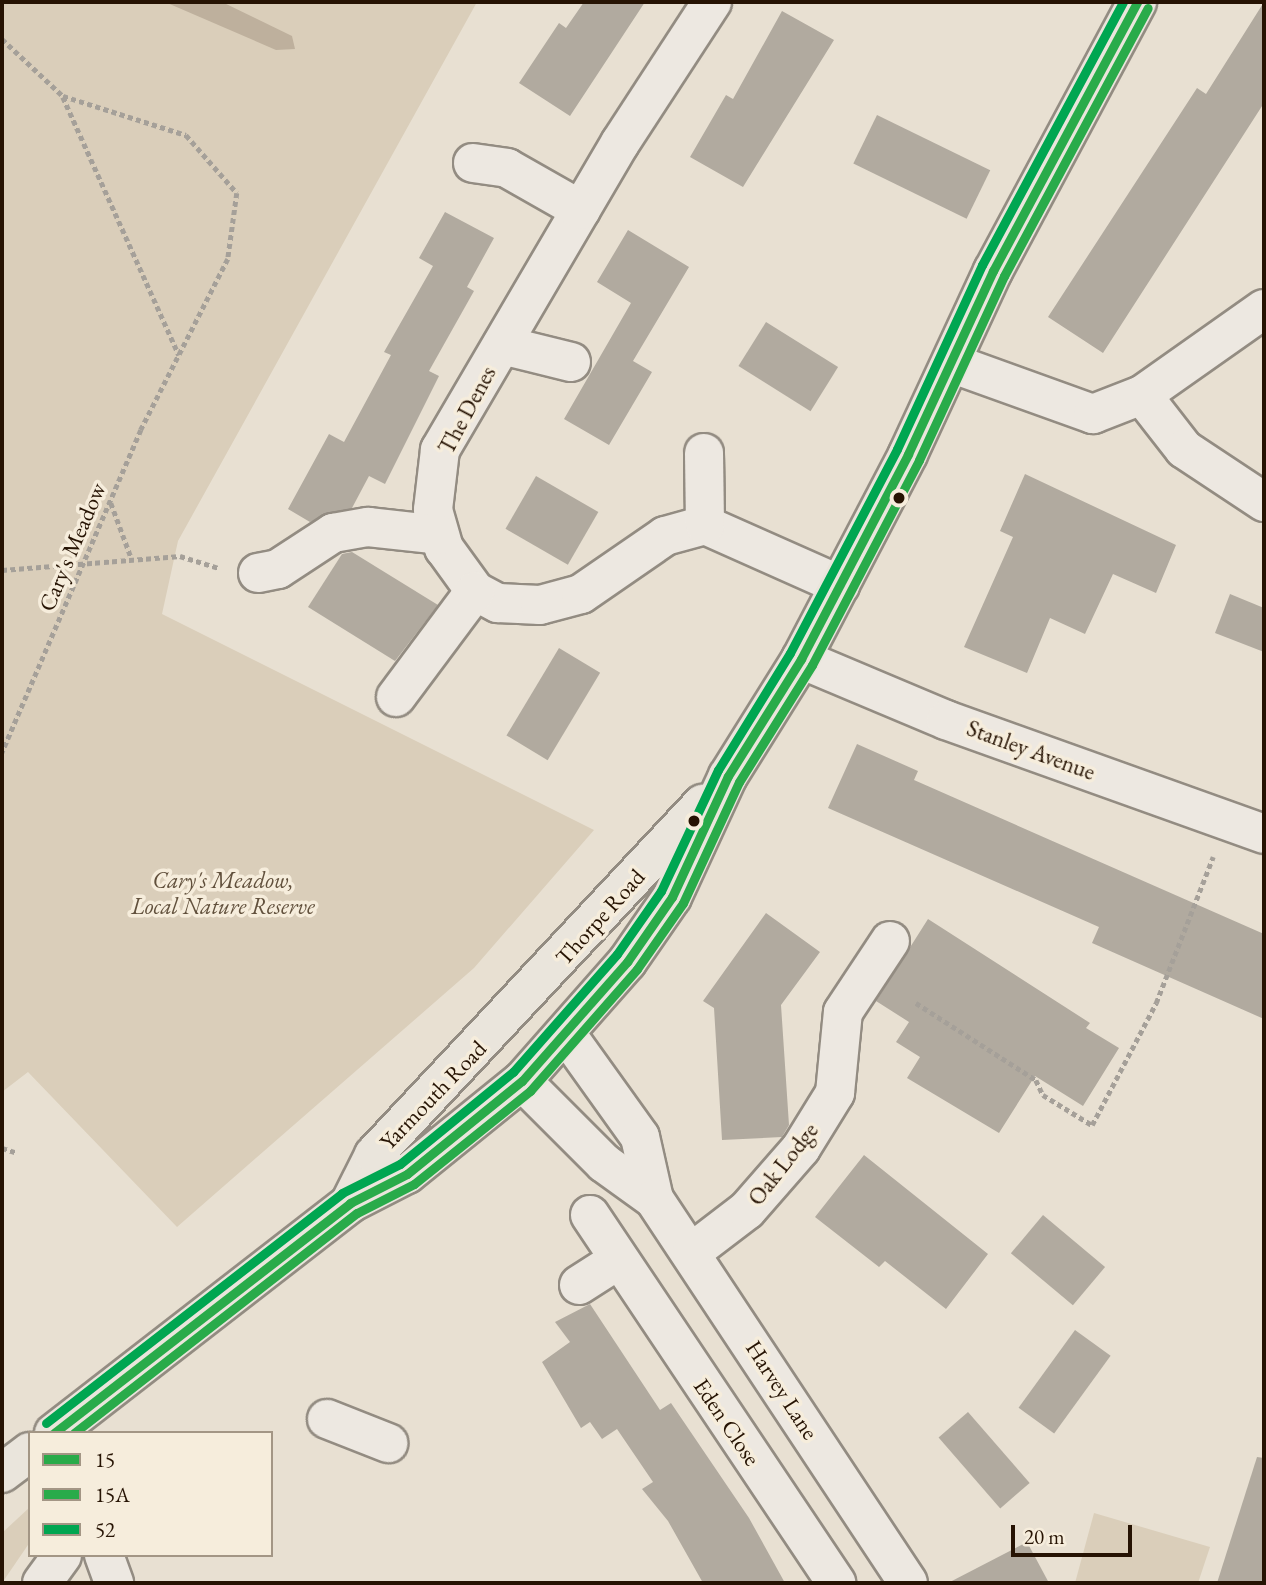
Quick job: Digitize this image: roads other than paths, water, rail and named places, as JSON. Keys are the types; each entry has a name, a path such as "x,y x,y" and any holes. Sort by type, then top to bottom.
{"main road":[{"name":"Thorpe Road","path":"567,1035 672,897 728,776 802,659 951,363 993,271 1137,2"},
{"name":"Thorpe Road","path":"529,996 728,776"},
{"path":"529,996 567,1035"},
{"name":"Yarmouth Road","path":"350,1203 374,1155 529,996"},
{"name":"Yarmouth Road","path":"66,1430 350,1203 407,1174 522,1081 567,1035"},
{"path":"485,1041 522,1081"},
{"path":"2,1474 28,1454"}],"street":[{"name":"The Denes","path":"475,591 440,535 433,510 440,450 581,210 712,2"},
{"path":"473,163 506,168 581,210"},
{"path":"951,363 1076,411 1114,409 1142,395 1264,309"},
{"name":"The Denes","path":"502,345 571,362"},
{"path":"1142,395 1184,449 1264,502"},
{"path":"704,453 705,525"},
{"path":"396,697 475,591 498,603 541,605 582,594 665,536 705,525 840,585"},
{"path":"258,573 278,569 333,533 368,527 440,535"},
{"name":"Stanley Avenue","path":"802,659 946,720 1264,834"},
{"name":"Oak Lodge","path":"692,1252 747,1210 802,1148 835,1093 843,1012 890,941"},
{"name":"Harvey Lane","path":"567,1035 640,1137 654,1199"},
{"name":"Harvey Lane","path":"522,1081 604,1163 654,1199 692,1252 899,1580"},
{"name":"Eden Close","path":"590,1215 836,1583"},
{"path":"579,1285 618,1260"},
{"path":"327,1419 388,1443"},
{"path":"42,1583 61,1557"},
{"path":"105,1557 114,1583"}],"park label":[{"name":"Cary's Meadow, Local Nature Reserve","path":"223,893"}]}
